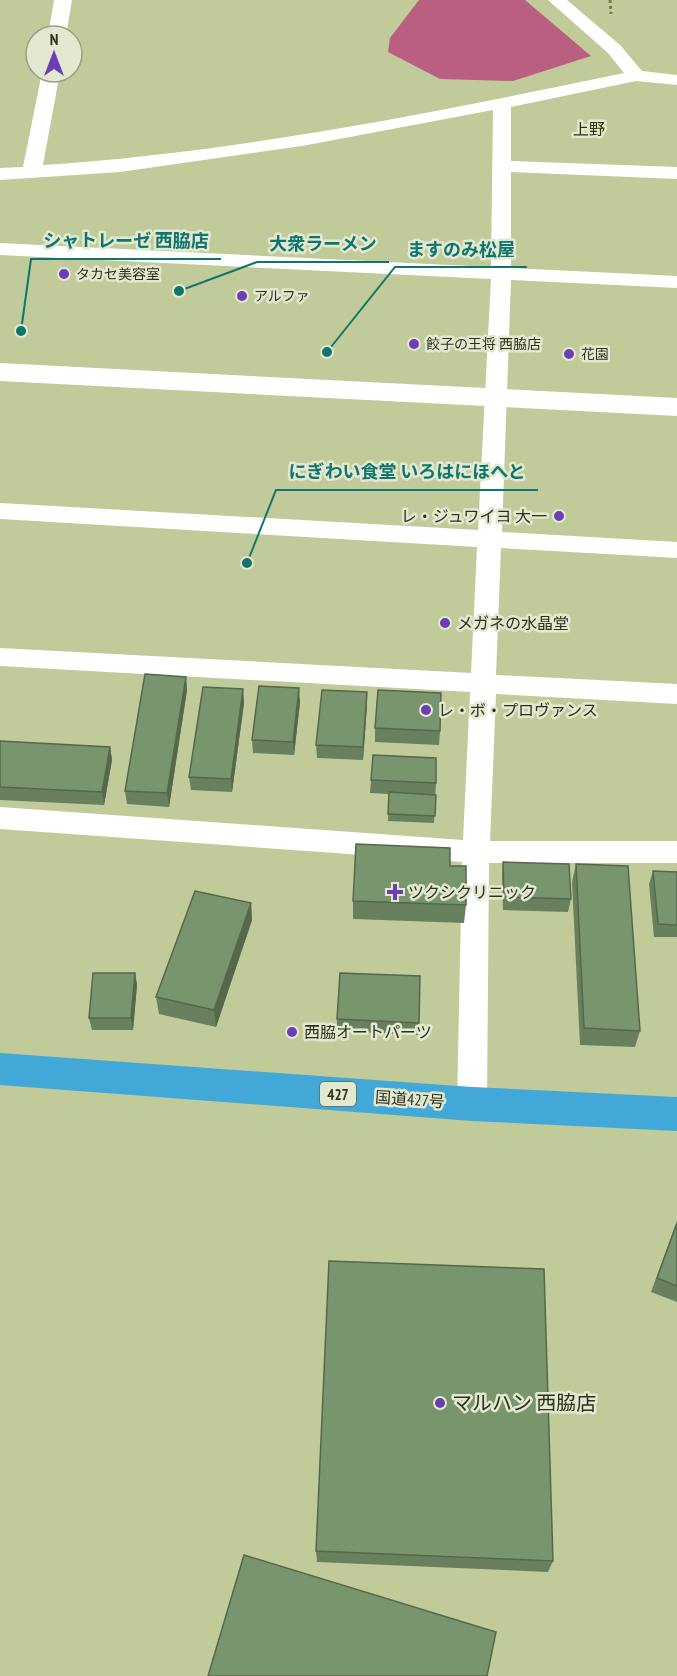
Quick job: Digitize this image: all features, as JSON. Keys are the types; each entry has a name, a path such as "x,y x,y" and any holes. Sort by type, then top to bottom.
{"highway":[{"name":"国道427号","path":"0,1069 472,1104 677,1114"}],"street":[{"path":"59,24 63,0"},
{"path":"557,0 614,49 636,76"},
{"path":"0,174 120,166 302,140 502,104 636,76 677,80"},
{"path":"32,172 49,84"},
{"path":"472,1104 476,852 501,274 502,104"},
{"path":"502,166 677,173"},
{"path":"0,249 677,282"},
{"path":"0,372 677,407"},
{"path":"0,511 677,550"},
{"path":"0,657 677,694"},
{"path":"0,818 476,852 677,852"}],"shaded area":[{"path":"419,0 525,0 591,56 513,81 440,79 388,52 390,38"}],"building":[{"path":"145,674 186,677 167,793 125,791"},
{"path":"259,686 299,688 293,742 252,740"},
{"path":"203,687 243,689 231,779 189,777"},
{"path":"322,690 367,692 363,747 316,745"},
{"path":"378,690 441,693 440,731 375,728"},
{"path":"0,741 110,747 102,792 0,787"},
{"path":"373,755 436,758 436,783 371,780"},
{"path":"389,792 436,795 435,816 388,814"},
{"path":"356,844 450,848 450,866 466,866 466,905 353,901"},
{"path":"503,862 569,864 571,899 504,897"},
{"path":"576,864 628,866 640,1031 584,1028"},
{"path":"653,871 677,872 677,925 658,924"},
{"path":"195,891 251,903 214,1010 156,997"},
{"path":"93,973 135,973 131,1018 89,1018"},
{"path":"340,973 420,976 419,1023 337,1019"},
{"path":"677,1223 677,1286 657,1278"},
{"path":"329,1261 544,1269 553,1561 316,1551"},
{"path":"244,1555 496,1632 487,1676 208,1676"}],"place":[{"name":"タカセ美容室","path":"64,274"},
{"name":"大衆ラーメン","path":"179,291"},
{"name":"アルファ","path":"242,296"},
{"name":"シャトレーゼ 西脇店","path":"21,331"},
{"name":"餃子の王将 西脇店","path":"414,344"},
{"name":"ますのみ松屋","path":"327,352"},
{"name":"花園","path":"569,354"},
{"name":"レ・ジュワイヨ 大一","path":"559,516"},
{"name":"にぎわい食堂 いろはにほへと","path":"247,563"},
{"name":"メガネの水晶堂","path":"445,623"},
{"name":"レ・ボ・プロヴァンス","path":"426,710"},
{"name":"ツクシクリニック","path":"395,892"},
{"name":"西脇オートパーツ","path":"292,1032"},
{"name":"マルハン 西脇店","path":"440,1403"}],"district":[{"name":"上野","path":"589,129"}]}
